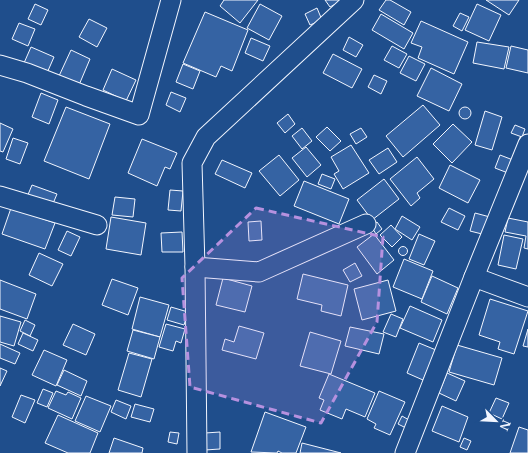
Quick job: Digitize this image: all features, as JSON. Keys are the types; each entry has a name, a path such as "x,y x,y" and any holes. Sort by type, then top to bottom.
{"street":[{"path":"0,66 27,73 139,115 172,0"},
{"path":"197,453 195,267 192,163 206,137 354,0"},
{"path":"405,453 528,144"},
{"path":"0,196 97,225"},
{"path":"195,267 259,272 366,224"},
{"path":"474,277 528,297"}],"highlighted area":[{"path":"256,208 383,237 377,322 321,423 190,387 182,278"}],"building":[{"path":"224,0 258,0 240,23 220,6"},
{"path":"325,0 340,0 341,1 330,7"},
{"path":"386,0 390,0 411,12 404,25 379,10"},
{"path":"486,0 519,0 509,15"},
{"path":"35,4 48,10 41,25 28,19"},
{"path":"260,4 282,16 269,40 247,28"},
{"path":"477,4 501,15 489,41 465,30"},
{"path":"317,8 322,20 310,25 305,14"},
{"path":"205,12 248,30 232,71 221,66 216,77 183,63"},
{"path":"460,13 469,17 462,31 453,26"},
{"path":"381,14 413,33 404,49 372,30"},
{"path":"89,19 107,28 97,47 79,37"},
{"path":"421,21 468,42 454,74 418,58 422,47 411,43"},
{"path":"19,23 35,29 28,46 12,39"},
{"path":"349,37 363,45 356,57 343,50"},
{"path":"251,38 270,46 263,61 245,53"},
{"path":"477,42 509,47 504,69 473,63"},
{"path":"392,46 407,54 399,68 384,60"},
{"path":"511,46 528,50 528,73 506,68"},
{"path":"31,47 54,57 47,73 24,63"},
{"path":"71,50 90,59 79,85 59,76"},
{"path":"333,54 362,69 352,88 323,73"},
{"path":"409,56 425,64 416,81 400,73"},
{"path":"183,64 200,71 193,89 176,82"},
{"path":"431,68 462,84 449,111 417,96"},
{"path":"112,69 136,80 126,101 103,90"},
{"path":"374,75 387,81 381,94 368,87"},
{"path":"171,92 186,98 180,112 166,105"},
{"path":"41,93 58,100 49,124 32,117"},
{"path":"423,105 440,125 403,157 386,136"},
{"path":"66,107 110,124 89,179 44,161"},
{"path":"463,107 467,107 471,113 467,119 463,119 459,115 459,111"},
{"path":"485,111 502,117 492,150 475,145"},
{"path":"288,114 295,124 285,133 277,123"},
{"path":"0,123 13,129 3,152 0,151"},
{"path":"453,124 472,142 452,163 433,144"},
{"path":"515,125 525,129 522,137 511,133"},
{"path":"327,127 341,141 330,151 316,137"},
{"path":"302,128 312,141 302,149 292,136"},
{"path":"361,128 367,137 356,144 350,134"},
{"path":"13,138 28,143 20,164 6,159"},
{"path":"142,139 177,153 170,169 165,167 157,186 128,173"},
{"path":"351,145 369,173 343,189 334,174 339,171 331,157"},
{"path":"306,147 321,165 307,177 292,158"},
{"path":"388,148 397,162 379,174 369,160"},
{"path":"279,155 299,180 280,196 259,171"},
{"path":"500,155 513,160 508,173 495,168"},
{"path":"417,157 434,179 417,193 420,198 411,206 390,179"},
{"path":"222,160 252,173 245,188 215,174"},
{"path":"450,165 480,180 468,203 439,188"},
{"path":"322,174 335,179 331,189 318,184"},
{"path":"384,179 399,199 372,220 357,200"},
{"path":"304,181 349,199 339,224 294,206"},
{"path":"32,185 57,194 52,206 27,197"},
{"path":"170,190 183,191 181,211 168,210"},
{"path":"115,197 135,199 133,217 112,215"},
{"path":"11,208 55,223 45,249 2,234"},
{"path":"449,208 465,216 458,230 441,222"},
{"path":"475,213 490,217 486,235 470,231"},
{"path":"402,216 420,227 412,240 395,229"},
{"path":"111,217 146,223 141,255 106,249"},
{"path":"508,218 528,222 528,249 524,248 526,236 505,232"},
{"path":"261,221 262,240 249,241 248,222"},
{"path":"377,222 382,229 376,234 371,226"},
{"path":"391,225 402,237 392,247 380,235"},
{"path":"67,231 80,237 71,256 58,250"},
{"path":"182,232 183,252 162,252 161,233"},
{"path":"374,234 394,260 377,274 357,247"},
{"path":"419,234 435,241 424,265 409,259"},
{"path":"504,235 523,239 516,269 498,265"},
{"path":"401,247 405,247 407,251 405,255 401,255 399,253 399,249"},
{"path":"39,253 63,264 52,286 29,275"},
{"path":"404,259 433,271 422,299 393,287"},
{"path":"355,263 362,276 350,282 343,270"},
{"path":"303,274 348,285 341,316 321,311 322,305 297,299"},
{"path":"432,276 458,288 447,314 421,302"},
{"path":"223,278 252,286 245,312 216,305"},
{"path":"112,279 138,288 128,315 102,305"},
{"path":"0,280 36,294 27,319 0,309"},
{"path":"388,280 396,311 362,320 354,289"},
{"path":"140,297 169,305 160,337 132,329"},
{"path":"490,299 528,311 514,354 498,349 500,342 479,335"},
{"path":"410,306 442,320 433,342 400,328"},
{"path":"171,307 188,312 184,325 167,320"},
{"path":"391,314 403,319 396,337 383,332"},
{"path":"0,316 21,322 14,346 0,342"},
{"path":"25,320 35,325 30,336 20,331"},
{"path":"73,324 95,334 86,355 63,345"},
{"path":"166,324 185,329 181,343 176,341 173,351 159,347"},
{"path":"239,326 264,333 256,359 222,350 225,339 234,342"},
{"path":"350,327 384,334 379,354 345,346"},
{"path":"528,329 528,347 523,346"},
{"path":"133,330 160,337 154,359 127,351"},
{"path":"310,332 341,341 331,374 300,366"},
{"path":"23,333 38,340 33,351 18,344"},
{"path":"419,343 436,350 423,380 407,373"},
{"path":"0,344 20,353 15,364 0,358"},
{"path":"457,345 502,358 494,385 449,372"},
{"path":"44,350 67,360 56,386 32,375"},
{"path":"129,353 152,359 141,397 118,390"},
{"path":"0,368 7,371 0,386"},
{"path":"64,370 87,381 81,396 57,385"},
{"path":"447,373 465,381 456,401 439,393"},
{"path":"329,374 375,393 365,417 346,409 342,419 320,410 324,400 319,398"},
{"path":"43,389 53,393 47,407 37,403"},
{"path":"56,391 66,395 68,392 81,398 72,419 48,408"},
{"path":"379,391 405,402 390,435 374,428 376,424 367,419"},
{"path":"21,395 35,400 25,423 12,417"},
{"path":"86,396 111,406 100,432 75,421"},
{"path":"496,398 509,403 502,419 489,413"},
{"path":"116,400 131,406 126,419 111,412"},
{"path":"135,404 154,409 150,422 131,417"},
{"path":"442,406 468,417 459,442 432,431"},
{"path":"265,412 306,427 296,453 282,453 278,451 277,453 251,452"},
{"path":"58,415 98,433 90,453 68,453 45,443"},
{"path":"402,416 409,420 406,428 398,424"},
{"path":"519,427 528,430 528,453 510,453"},
{"path":"170,432 179,433 177,444 168,442"},
{"path":"220,432 220,449 205,450 205,433"},
{"path":"114,438 143,448 142,453 109,453"},
{"path":"464,438 471,441 467,450 460,447"},
{"path":"302,443 341,453 300,453"}]}
